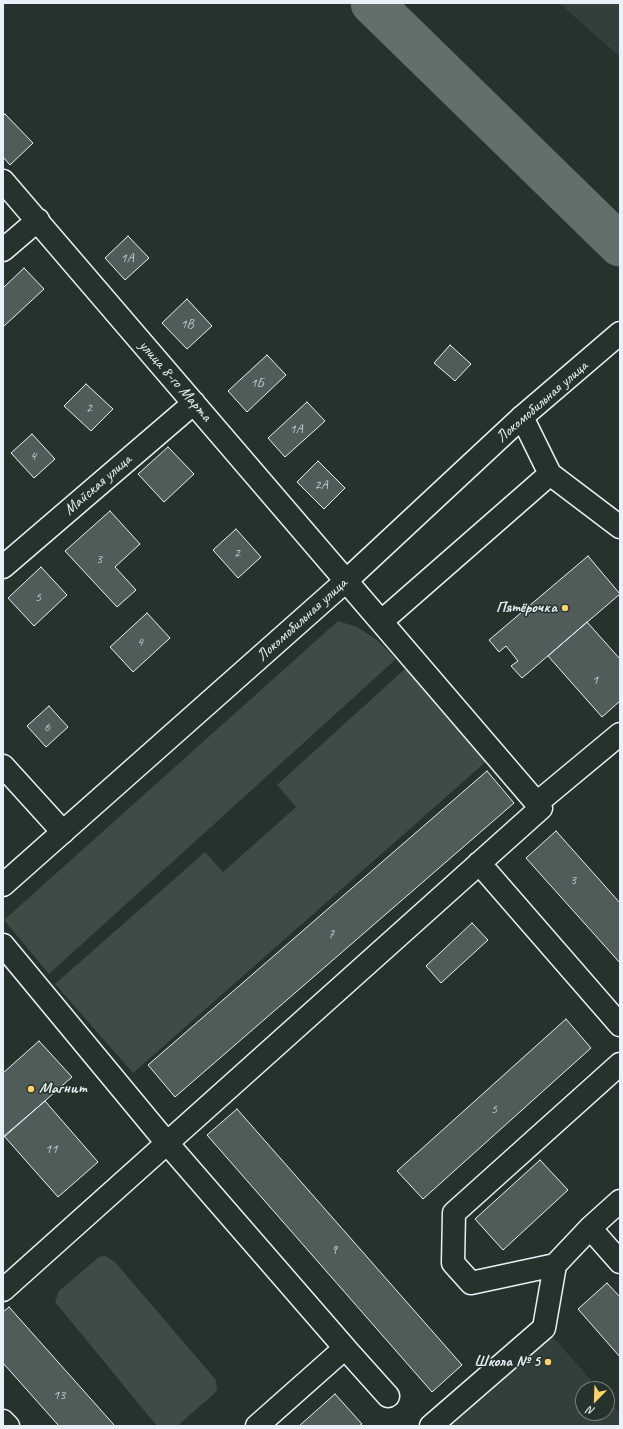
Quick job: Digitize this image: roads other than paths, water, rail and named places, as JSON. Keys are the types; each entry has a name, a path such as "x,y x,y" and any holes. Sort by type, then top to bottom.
{"street":[{"name":"улица 8-го Марта","path":"3,181 537,803"},
{"path":"3,250 38,220"},
{"name":"Локомобильная улица","path":"3,885 347,580 522,417 620,333"},
{"name":"Майская улица","path":"3,567 194,403"},
{"path":"522,417 550,474 620,527"},
{"path":"382,622 550,474"},
{"path":"7,1279 167,1143 541,808 537,803 620,734"},
{"path":"3,766 63,832"},
{"path":"479,863 620,1025"},
{"path":"3,945 167,1143 388,1396"},
{"path":"555,1265 471,1283 453,1263 454,1213 620,1064"},
{"path":"431,1426 544,1328 555,1265 590,1228 620,1202"},
{"path":"590,1228 620,1262"},
{"path":"258,1426 345,1348"},
{"path":"3,1421 8,1426"}],"waterway":[{"path":"372,3 620,245"}],"place":[{"name":"Пятёрочка","path":"565,608"},
{"name":"Магнит","path":"31,1089"},
{"name":"Школа № 5","path":"548,1362"}]}
